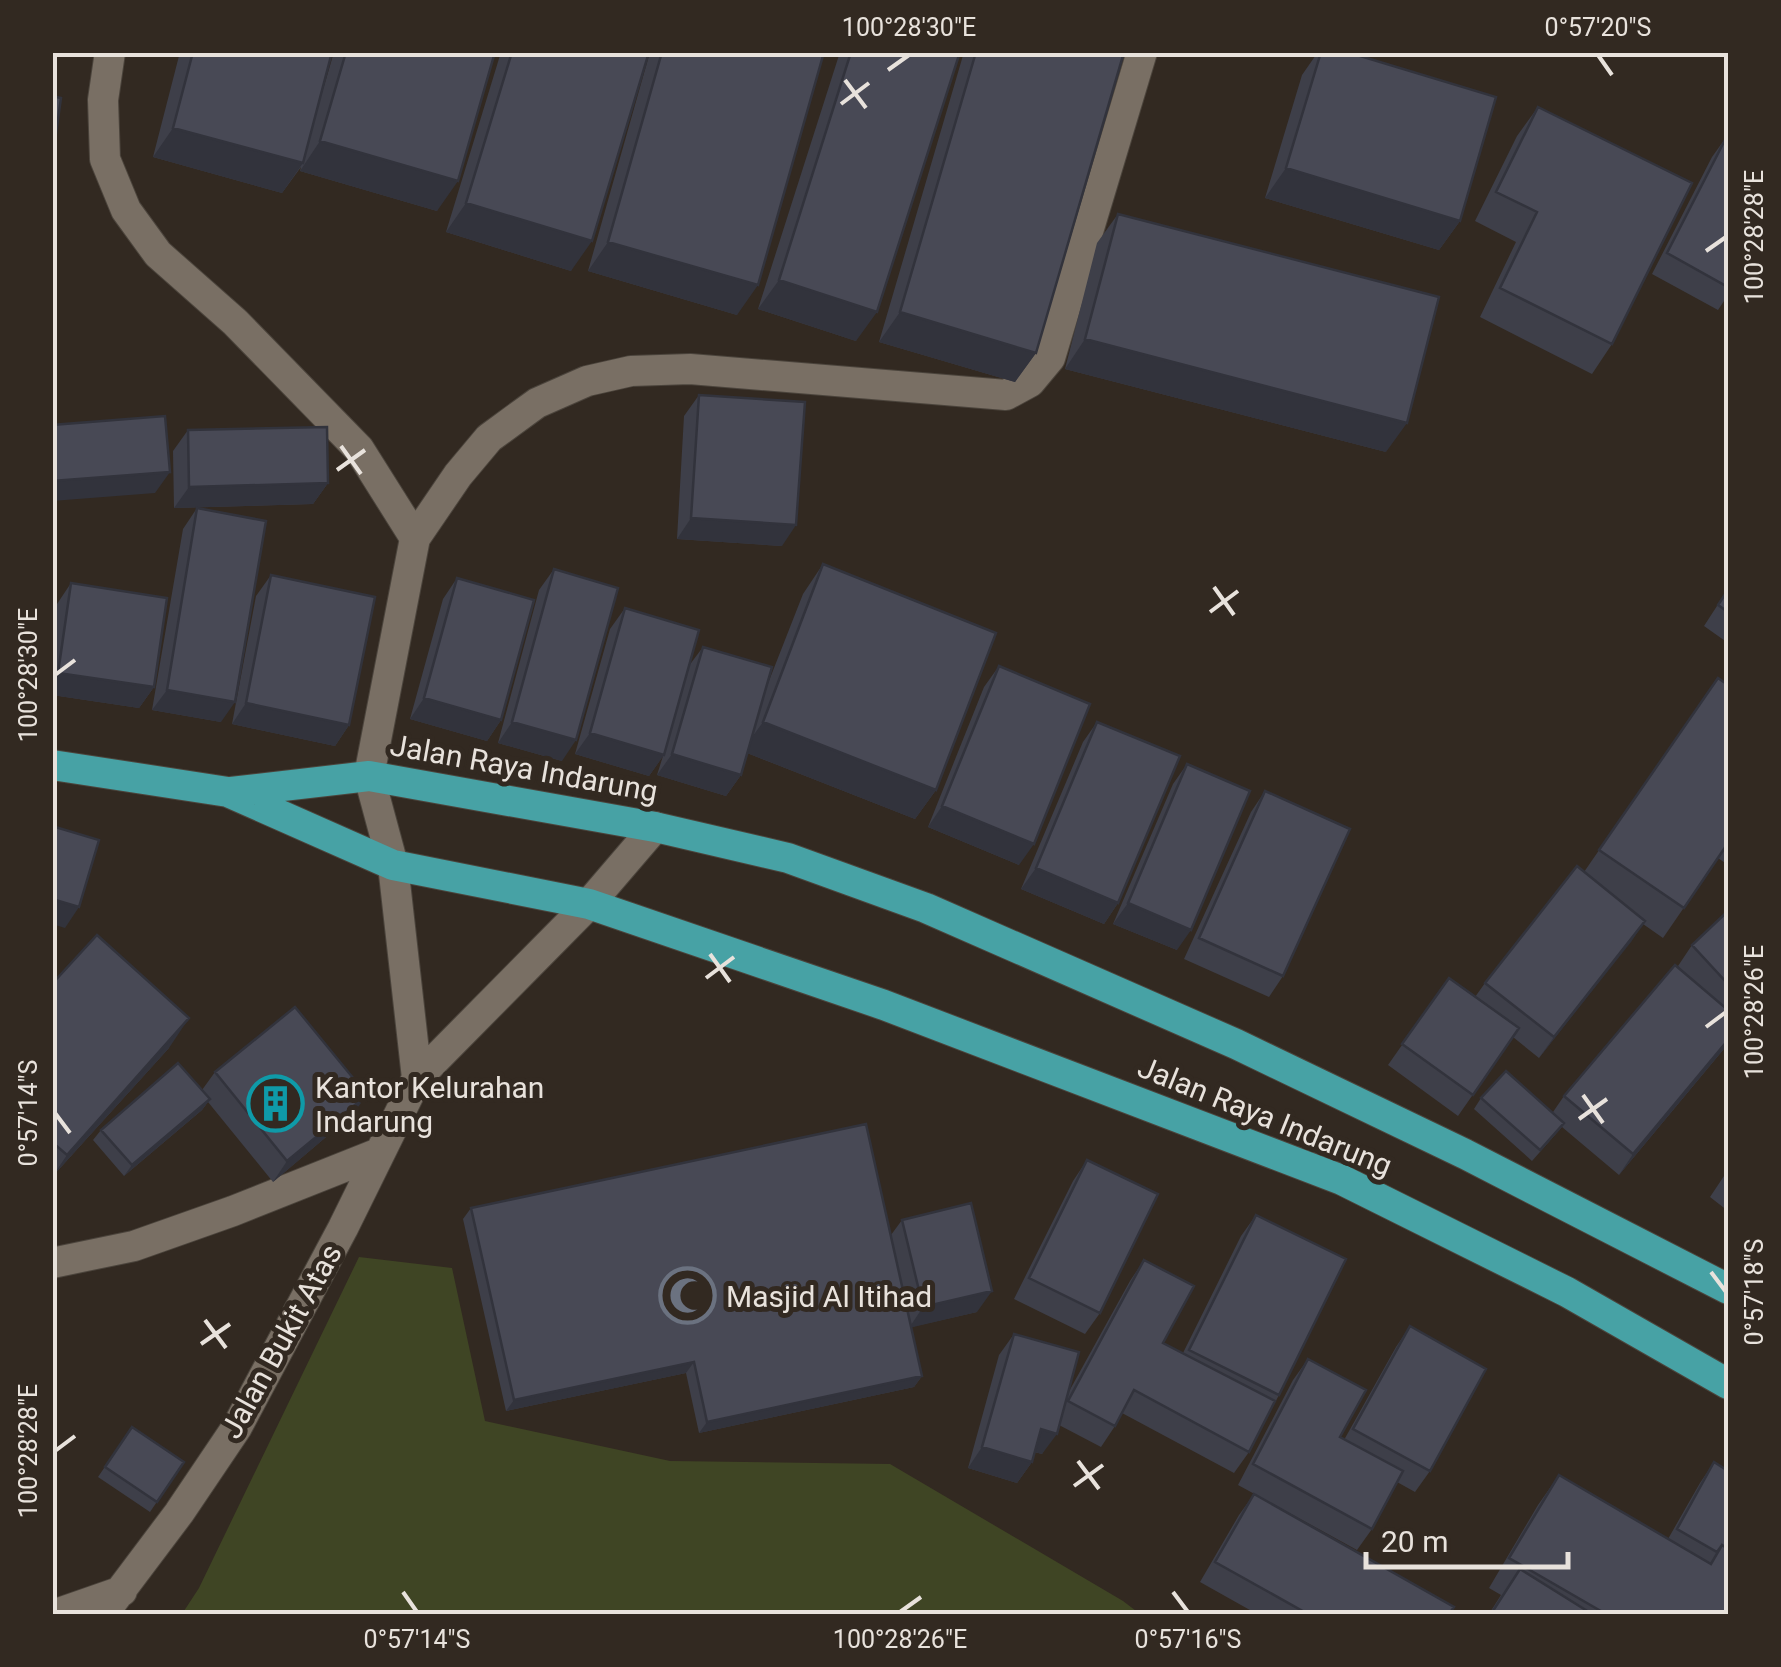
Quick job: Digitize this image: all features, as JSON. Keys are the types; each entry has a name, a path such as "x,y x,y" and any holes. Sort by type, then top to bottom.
{"highway":[{"path":"52,765 228,792"},
{"name":"Jalan Raya Indarung","path":"228,792 369,776 656,826 788,858 926,908 1236,1044 1465,1154 1728,1290"},
{"name":"Jalan Raya Indarung","path":"228,792 394,865 589,904 884,1006 1342,1180 1567,1292 1728,1384"}],"street":[{"path":"110,52 103,100 105,158 126,210 158,254 235,322 359,449 415,538"},
{"path":"417,1078 394,865 369,776 415,538 458,474 488,438 536,404 587,381 631,371 690,368 1006,395 1030,382 1050,358 1142,52"},
{"name":"Jalan Bukit Atas","path":"56,1614 113,1603 237,1426 417,1078 589,904 656,826"},
{"path":"52,1264 134,1246 233,1212 379,1153"}],"green space":[{"path":"359,1257 452,1268 485,1421 670,1461 890,1464 1140,1614 182,1614 199,1588"}],"building":[{"path":"193,52 332,52 303,163 173,128"},
{"path":"346,52 495,52 458,181 320,141"},
{"path":"512,52 649,52 592,241 466,203"},
{"path":"662,52 824,52 758,285 608,242"},
{"path":"851,52 960,52 877,312 779,280"},
{"path":"976,52 1124,52 1036,353 900,312"},
{"path":"1321,52 1347,52 1496,97 1460,221 1286,168"},
{"path":"52,96 61,98 52,162"},
{"path":"1538,107 1692,183 1612,344 1500,288 1537,212 1496,192"},
{"path":"1728,137 1728,287 1667,253"},
{"path":"1118,214 1439,297 1407,423 1085,339"},
{"path":"699,395 805,402 796,525 691,518"},
{"path":"165,416 170,472 52,481 52,425"},
{"path":"327,427 328,483 189,487 188,430"},
{"path":"197,508 266,521 235,702 167,690"},
{"path":"823,564 996,633 936,790 763,722"},
{"path":"554,569 618,588 576,740 512,722"},
{"path":"271,575 375,597 349,725 246,703"},
{"path":"457,578 534,600 501,720 424,698"},
{"path":"71,583 167,598 154,687 58,673"},
{"path":"1728,590 1728,612 1718,605"},
{"path":"625,608 699,630 664,755 590,733"},
{"path":"703,647 772,667 741,775 672,754"},
{"path":"999,666 1090,704 1034,844 942,806"},
{"path":"1718,678 1728,685 1728,843 1684,908 1599,850"},
{"path":"1097,722 1180,756 1118,903 1036,868"},
{"path":"1187,764 1250,791 1191,930 1128,903"},
{"path":"1265,791 1350,829 1283,976 1199,938"},
{"path":"52,826 99,840 79,907 52,899"},
{"path":"1577,866 1645,921 1554,1037 1485,983"},
{"path":"1728,911 1728,984 1692,945"},
{"path":"97,935 189,1018 67,1155 52,1142 52,984"},
{"path":"1675,965 1728,1010 1728,1040 1633,1154 1564,1096"},
{"path":"1449,978 1519,1028 1473,1095 1402,1044"},
{"name":"Kantor Kelurahan Indarung","path":"295,1007 367,1095 287,1161 215,1072"},
{"path":"178,1063 210,1099 132,1165 101,1130"},
{"path":"1506,1071 1564,1123 1540,1150 1481,1098"},
{"name":"Masjid Al Itihad","path":"866,1124 922,1376 707,1422 694,1362 514,1400 471,1208"},
{"path":"1087,1160 1158,1194 1100,1313 1029,1278"},
{"path":"971,1203 992,1291 923,1307 902,1220"},
{"path":"1256,1215 1346,1259 1279,1395 1189,1350"},
{"path":"1144,1260 1194,1286 1163,1343 1275,1401 1249,1452 1134,1390 1115,1426 1068,1401"},
{"path":"1410,1326 1486,1369 1430,1471 1353,1429"},
{"path":"1014,1334 1079,1352 1057,1434 1041,1429 1032,1462 982,1447"},
{"path":"1308,1359 1366,1390 1340,1437 1403,1471 1372,1529 1253,1464"},
{"path":"132,1427 184,1462 157,1502 105,1467"},
{"path":"1714,1462 1728,1471 1728,1549 1722,1545 1717,1552 1677,1529"},
{"path":"1559,1475 1711,1564 1722,1545 1728,1549 1728,1614 1606,1614 1509,1558"},
{"path":"1254,1494 1454,1607 1449,1614 1308,1614 1215,1562"},
{"path":"1520,1569 1592,1614 1491,1614"}],"place":[{"name":"Kantor Kelurahan Indarung","path":"276,1104"},
{"name":"Masjid Al Itihad","path":"687,1296"}]}
